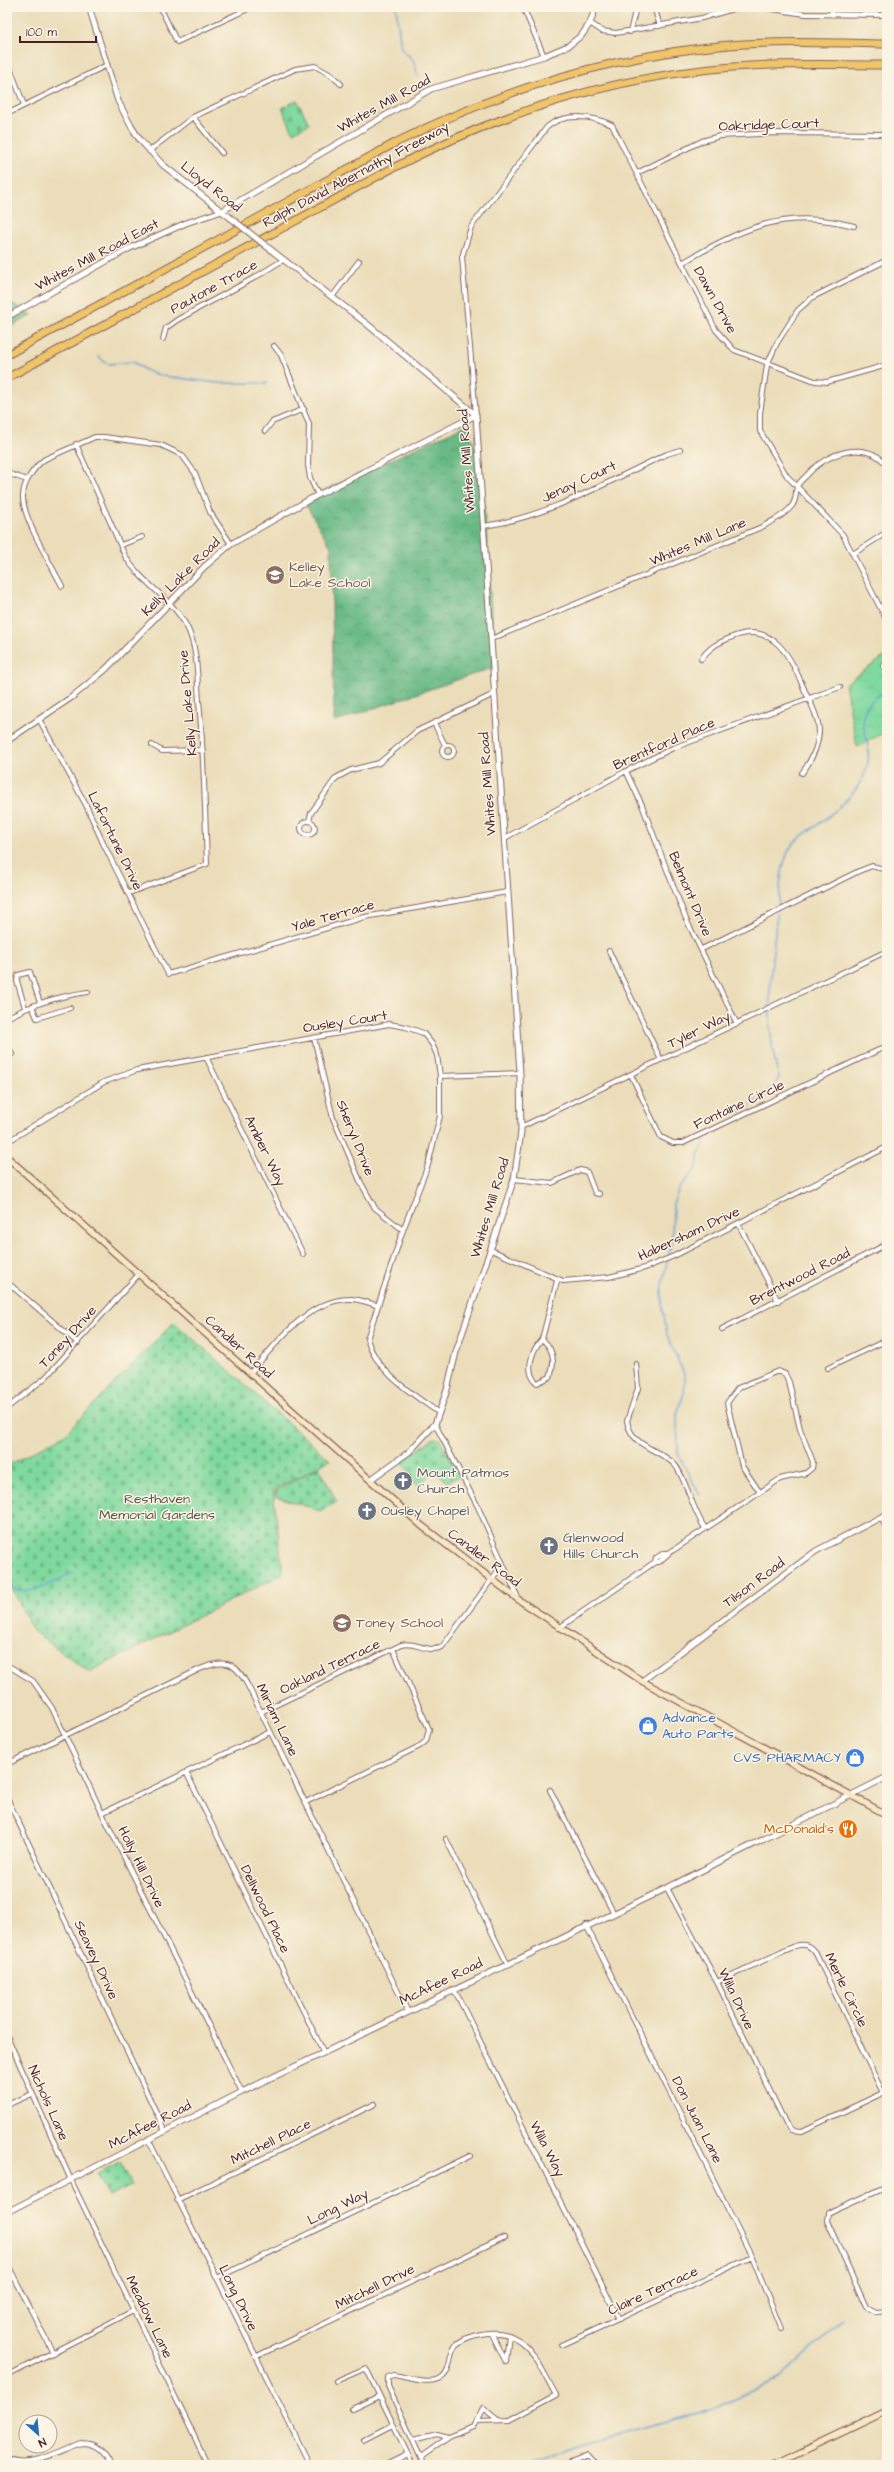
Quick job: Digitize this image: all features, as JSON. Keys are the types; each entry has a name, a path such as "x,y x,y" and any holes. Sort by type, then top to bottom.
{"highway":[{"name":"Ralph David Abernathy Freeway","path":"7,355 396,142 450,116 497,97 605,65 684,51 760,44 887,44"},
{"name":"Ralph David Abernathy Freeway","path":"7,378 388,170 451,139 508,116 600,88 704,70 766,65 887,65"}],"main road":[{"name":"Candler Road","path":"7,1157 422,1526 519,1600 559,1628 642,1681 887,1815"},
{"path":"774,2465 887,2411"}],"street":[{"name":"Lloyd Road","path":"89,7 125,117 149,151 163,165 332,297 476,415"},
{"path":"160,7 177,42 252,7"},
{"path":"523,7 544,56"},
{"name":"Whites Mill Road","path":"222,211 431,89 558,51 576,40 590,23 596,7"},
{"path":"630,32 636,7"},
{"path":"654,7 660,26"},
{"path":"590,23 608,33 630,32 702,18 740,7"},
{"path":"759,7 805,14 887,16"},
{"path":"831,7 832,15"},
{"path":"7,60 24,105"},
{"path":"7,114 107,65"},
{"path":"149,151 193,117 295,69 315,66 331,75 341,84"},
{"path":"193,117 222,153"},
{"name":"Whites Mill Road","path":"370,1480 409,1452 435,1424 456,1352 514,1179 519,1154 521,1127 520,1073 484,526 462,257 471,227 550,125 580,117 600,120"},
{"name":"Dawn Drive","path":"600,120 612,125 716,330 726,343 734,350 767,365 816,381 827,382 887,365"},
{"name":"Oakridge Court","path":"637,173 702,141 720,136 776,133 887,134"},
{"name":"Whites Mill Road East","path":"7,317 128,249 179,226 222,211"},
{"path":"682,263 750,228 771,221 833,220 854,226"},
{"name":"Pautone Trace","path":"163,339 166,328 177,320 283,260"},
{"path":"887,260 813,297 798,310 777,342 767,365 760,413 760,431 787,476 838,529 853,554 887,621"},
{"path":"332,297 359,261"},
{"path":"274,346 281,355 309,424 308,465 310,478 318,495"},
{"path":"265,430 272,422 304,409"},
{"name":"Kelly Lake Road","path":"7,741 106,669 204,567 231,544 318,495 476,415"},
{"path":"62,586 25,512 23,498 27,480 38,464 44,459 76,444 104,437 161,445 175,451 187,460 195,473 210,512 231,544"},
{"name":"Kelly Lake Drive","path":"76,444 133,570 170,603 186,625 194,643 203,750 208,864 129,893"},
{"name":"Jenay Court","path":"484,526 506,523 548,509 667,454 680,450"},
{"name":"Whites Mill Lane","path":"491,639 764,526 783,515 793,506 796,498 797,487 812,469 824,461 844,452 859,451 872,453 887,465"},
{"path":"7,473 27,480"},
{"path":"853,554 887,532"},
{"path":"121,545 142,537"},
{"path":"701,659 709,648 734,636 748,632 766,636 777,642 795,668 814,711 818,738 813,758 802,773"},
{"name":"Brentford Place","path":"505,838 626,771 674,748 840,687"},
{"path":"309,821 311,813 336,778 351,770 378,763 406,739 494,694"},
{"name":"Lafortune Drive","path":"39,719 86,804 168,974"},
{"path":"434,724 445,745"},
{"path":"152,745 162,751 203,750"},
{"name":"Belmont Drive","path":"626,771 642,806 686,919 702,949 737,1024"},
{"path":"702,949 859,871 872,866 879,866 887,870"},
{"name":"Yale Terrace","path":"168,974 365,917 507,892"},
{"path":"609,951 661,1060"},
{"name":"Tyler Way","path":"521,1127 887,951"},
{"path":"25,1008 17,981 18,975 30,972 40,1003"},
{"path":"7,1018 25,1008 40,1003 88,992"},
{"path":"32,1006 37,1018 70,1008"},
{"name":"Ousley Court","path":"7,1142 33,1124 118,1076 389,1024 406,1027 423,1033 432,1044 437,1055 440,1076 440,1116 435,1144 376,1305 366,1339 372,1353 385,1370 439,1414"},
{"name":"Sheryl Drive","path":"314,1038 333,1118 361,1183 370,1201 380,1214 403,1230"},
{"path":"7,1045 12,1054"},
{"name":"Fontaine Circle","path":"631,1075 661,1137 672,1143 683,1143 887,1046"},
{"name":"Amber Way","path":"206,1058 303,1254"},
{"path":"440,1076 520,1073"},
{"name":"Habersham Drive","path":"557,1280 609,1277 645,1268 674,1256 887,1147"},
{"path":"514,1179 552,1183 580,1170 587,1172 596,1193 600,1194"},
{"path":"738,1223 778,1301"},
{"name":"Brentwood Road","path":"722,1329 887,1244"},
{"path":"491,1250 537,1269 557,1280 542,1340 538,1344 530,1370 530,1376 537,1383 550,1378 553,1364 553,1353 542,1340"},
{"name":"Toney Drive","path":"7,1408 45,1378 139,1274"},
{"path":"7,1282 78,1343"},
{"path":"250,1372 279,1341 318,1306 336,1300 351,1298 376,1305"},
{"path":"828,1368 887,1340"},
{"path":"636,1364 638,1388 628,1421 628,1427 639,1443 674,1463 696,1517 705,1528"},
{"path":"559,1628 655,1562 666,1557 669,1553 759,1491 786,1476 806,1473 813,1465 800,1429 787,1377 778,1371 738,1388 727,1403 742,1466 759,1491"},
{"path":"435,1424 478,1507 519,1600"},
{"name":"Tilson Road","path":"642,1681 816,1551 887,1514"},
{"path":"881,1517 887,1530"},
{"name":"Oakland Terrace","path":"261,1712 393,1649 409,1643 431,1650 442,1647 493,1580 503,1564"},
{"path":"306,1802 407,1753 426,1741 429,1729 393,1649"},
{"name":"Miriam Lane","path":"7,1764 67,1736 200,1669 223,1662 238,1669 306,1802 408,2012"},
{"name":"Holly Hill Drive","path":"7,1665 33,1681 52,1708 67,1736 102,1813 242,2092"},
{"path":"102,1813 186,1774 270,1732"},
{"name":"Dellwood Place","path":"186,1774 324,2053"},
{"name":"McAfee Road","path":"7,2212 70,2178 242,2092 613,1912 667,1888 887,1777"},
{"path":"550,1790 613,1912"},
{"name":"Seavey Drive","path":"7,1798 166,2131"},
{"path":"446,1839 507,1963"},
{"name":"Willa Drive","path":"667,1888 717,1982 784,2120 792,2130 802,2131 885,2092"},
{"name":"Don Juan Lane","path":"586,1925 752,2257 781,2329"},
{"name":"Merle Circle","path":"717,1982 795,1946 803,1944 809,1946 816,1954 885,2092"},
{"name":"Willa Way","path":"454,1989 619,2319"},
{"name":"Nichols Lane","path":"7,2036 70,2178"},
{"path":"7,2105 32,2094"},
{"name":"Mitchell Place","path":"177,2200 375,2104"},
{"name":"Long Drive","path":"148,2139 310,2465"},
{"name":"Long Way","path":"217,2278 470,2156"},
{"name":"Meadow Lane","path":"70,2178 208,2465"},
{"path":"887,2186 828,2213 827,2221 866,2307 875,2312 887,2311"},
{"name":"Mitchell Drive","path":"255,2357 505,2236"},
{"name":"Claire Terrace","path":"562,2344 752,2257"},
{"path":"7,2264 53,2353"},
{"path":"7,2376 133,2311"},
{"path":"492,2334 506,2362 509,2335"},
{"path":"423,2465 414,2440 388,2386 388,2377 394,2375 432,2380 440,2379 446,2372 456,2345 474,2335 509,2335 518,2338 530,2348 556,2395 509,2420 476,2421"},
{"path":"336,2381 366,2368 413,2465"},
{"path":"352,2409 379,2396"},
{"path":"421,2457 449,2437 473,2427 483,2408 498,2420"},
{"path":"364,2440 394,2425"},
{"path":"414,2440 437,2434 449,2437"},
{"path":"7,2458 15,2461 30,2461 81,2443 88,2443 102,2450 111,2465"},
{"path":"386,2465 408,2454"},
{"path":"563,2465 588,2455 597,2465"}],"green space":[{"path":"297,100 309,124 293,132 282,108"},
{"path":"7,300 32,315 7,329"},
{"path":"468,424 482,474 495,667 334,722 331,547 303,500"},
{"path":"887,655 887,731 857,747 845,684"},
{"name":"Resthaven Memorial Gardens","path":"174,1322 330,1460 273,1490 283,1574 89,1672 33,1631 7,1578 7,1466 64,1435"},
{"path":"434,1438 440,1439 460,1476 447,1482 434,1471 418,1486 410,1477 413,1475 401,1462"},
{"path":"319,1467 337,1502 320,1511 275,1496 275,1491"},
{"path":"120,2162 131,2186 109,2197 97,2173"}],"waterway":[{"path":"396,7 401,48 413,60 418,76"},
{"path":"98,356 107,364 133,362 147,371 163,376 217,383 267,383"},
{"path":"778,910 782,872 786,857 792,845 847,800 857,788 864,775 868,761 868,749 863,718 865,709 873,700 887,690"},
{"path":"713,1120 732,1114 759,1100 779,1078 771,1037 770,1016 771,976 777,914"},
{"path":"700,1495 678,1454 677,1414 684,1393 685,1376 667,1335 662,1303 662,1285 672,1240 673,1204 679,1189 697,1167 699,1153 705,1142"},
{"path":"7,1587 16,1590 33,1590 49,1585 73,1572"},
{"path":"530,2465 582,2445 716,2408 780,2378 843,2319"}],"place":[{"name":"Kelley Lake School","path":"275,575"},
{"name":"Mount Patmos Church","path":"403,1481"},
{"name":"Ousley Chapel","path":"367,1511"},
{"name":"Glenwood Hills Church","path":"549,1546"},
{"name":"Toney School","path":"342,1623"},
{"name":"Advance Auto Parts","path":"648,1726"},
{"name":"CVS PHARMACY","path":"855,1758"},
{"name":"McDonald's","path":"848,1829"}]}
